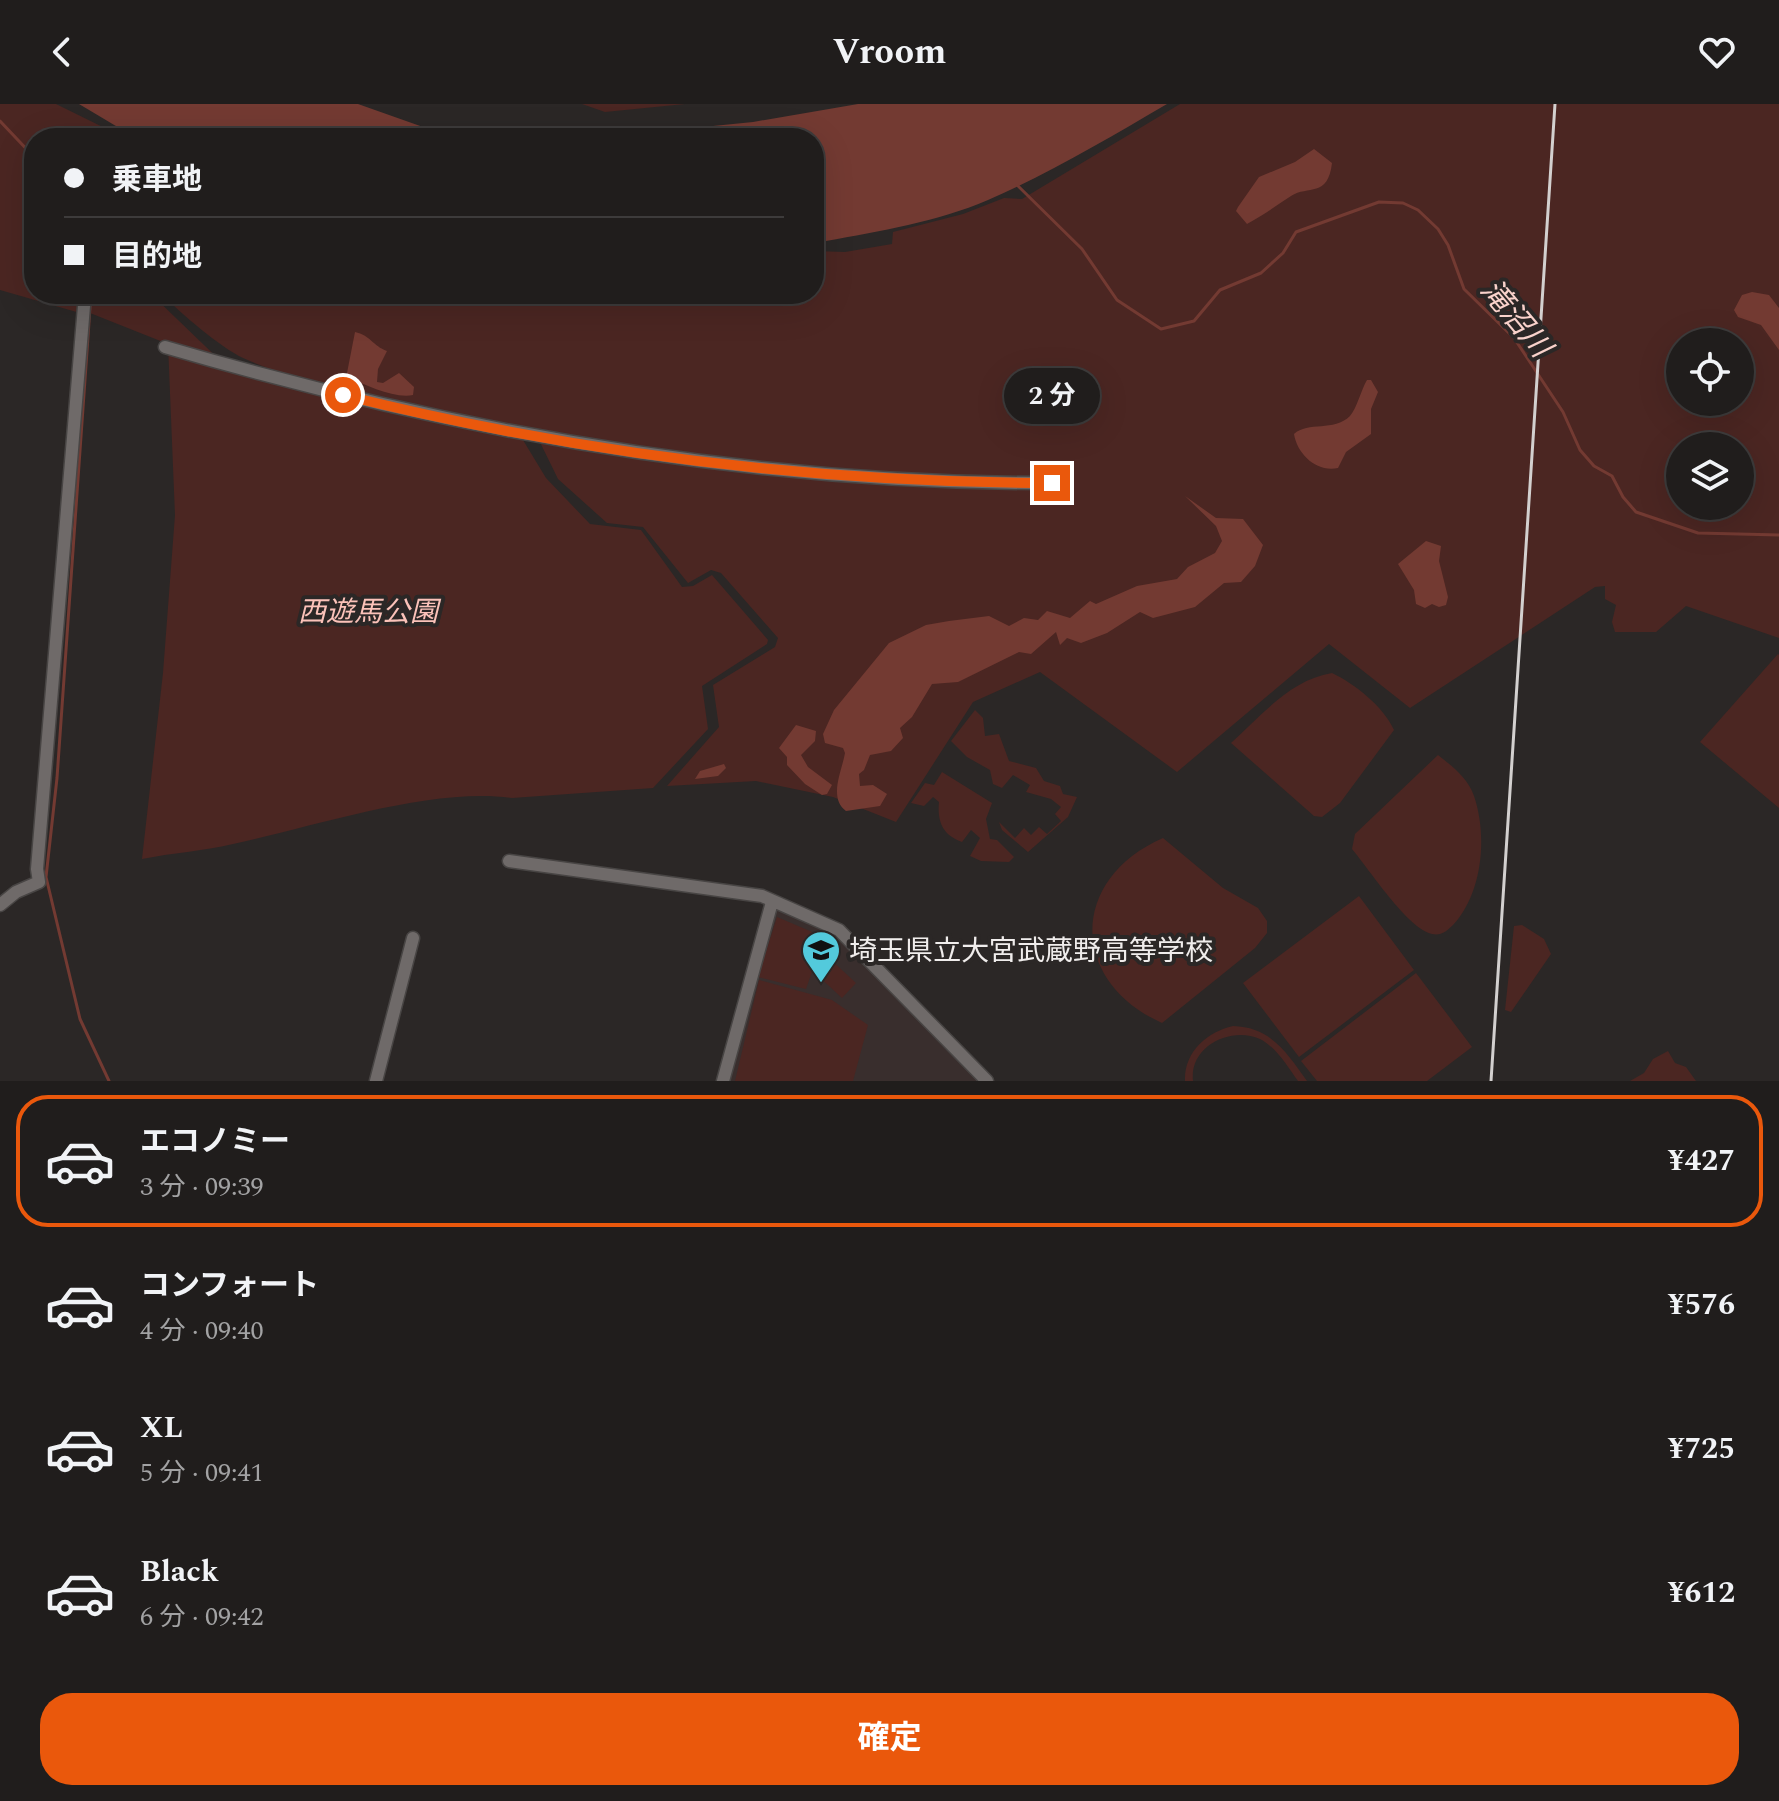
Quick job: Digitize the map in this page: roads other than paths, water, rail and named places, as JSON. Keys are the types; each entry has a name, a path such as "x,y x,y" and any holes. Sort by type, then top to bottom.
{"street":[{"path":"0,905 16,892 39,882 37,869 84,304"},
{"path":"165,347 462,424 615,450 775,472 966,483 1052,483"},
{"path":"509,861 749,894 839,930 987,1081"},
{"path":"723,1081 772,902"},
{"path":"376,1081 413,938"}],"waterway":[{"path":"0,121 24,146"},
{"name":"滝沼川","path":"1017,185 1082,249 1117,300 1161,329 1194,321 1220,290 1261,273 1283,253 1296,232 1379,202 1403,203 1418,210 1438,229 1448,245 1464,289 1514,338 1563,412 1580,450 1594,466 1612,476 1623,497 1636,512 1698,533 1779,535"},
{"path":"90,304 57,778 46,877 80,1019 109,1081"}],"railway":[{"path":"1491,1081 1555,104"}],"place":[{"name":"埼玉県立大宮武蔵野高等学校","path":"821,984"}],"park label":[{"name":"西遊馬公園","path":"368,611"}]}
